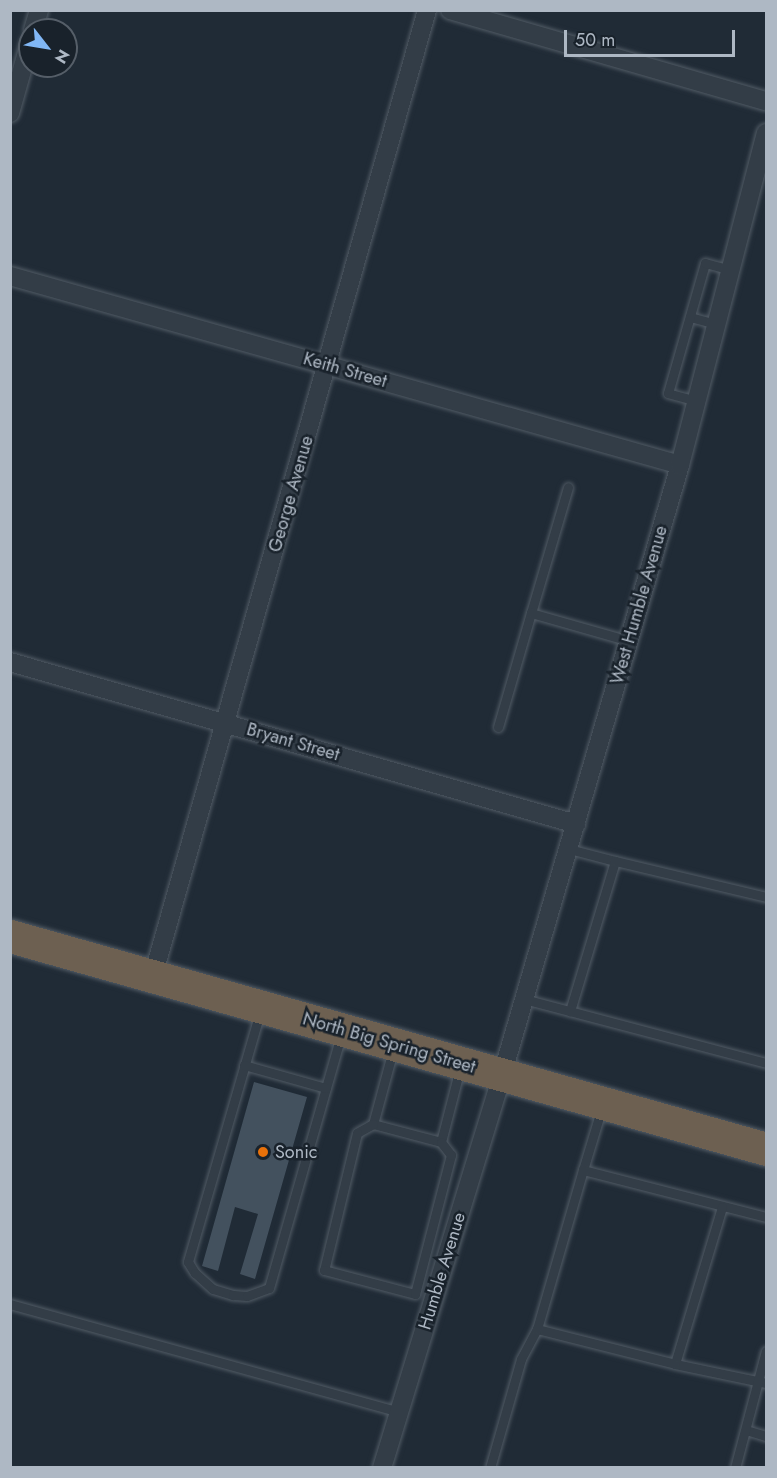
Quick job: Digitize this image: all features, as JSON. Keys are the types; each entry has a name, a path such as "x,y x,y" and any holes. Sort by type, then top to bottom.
{"highway":[{"name":"North Big Spring Street","path":"10,936 766,1149"}],"street":[{"name":"George Avenue","path":"153,976 427,10"},
{"path":"450,10 766,101"},
{"path":"10,113 20,78"},
{"name":"West Humble Avenue","path":"502,1075 680,465 766,134"},
{"name":"Keith Street","path":"10,276 680,465"},
{"name":"Bryant Street","path":"10,662 576,824"},
{"name":"Humble Avenue","path":"382,1467 502,1075"}],"lane":[{"path":"697,401 668,393 705,262 731,270"},
{"path":"690,317 717,324"},
{"path":"498,727 568,487"},
{"path":"531,612 629,641"},
{"path":"568,849 766,897"},
{"path":"570,1011 615,861"},
{"path":"524,999 766,1063"},
{"path":"262,1007 188,1262 207,1285 233,1296 248,1296 269,1288 343,1030"},
{"path":"373,1124 395,1044"},
{"path":"441,1142 462,1063"},
{"path":"244,1065 326,1089"},
{"path":"490,1467 521,1359 537,1329 603,1103"},
{"path":"373,1124 441,1142 452,1155 415,1294 324,1270 357,1132 373,1124"},
{"path":"582,1170 766,1217"},
{"path":"675,1364 722,1207"},
{"path":"10,1304 399,1413"},
{"path":"537,1329 675,1364 762,1381"},
{"path":"735,1467 762,1381 766,1351"},
{"path":"746,1430 766,1436"}],"building":[{"name":"Sonic","path":"254,1082 307,1097 255,1279 240,1274 258,1214 235,1207 218,1271 202,1266"}],"place":[{"name":"Sonic","path":"263,1152"}]}
